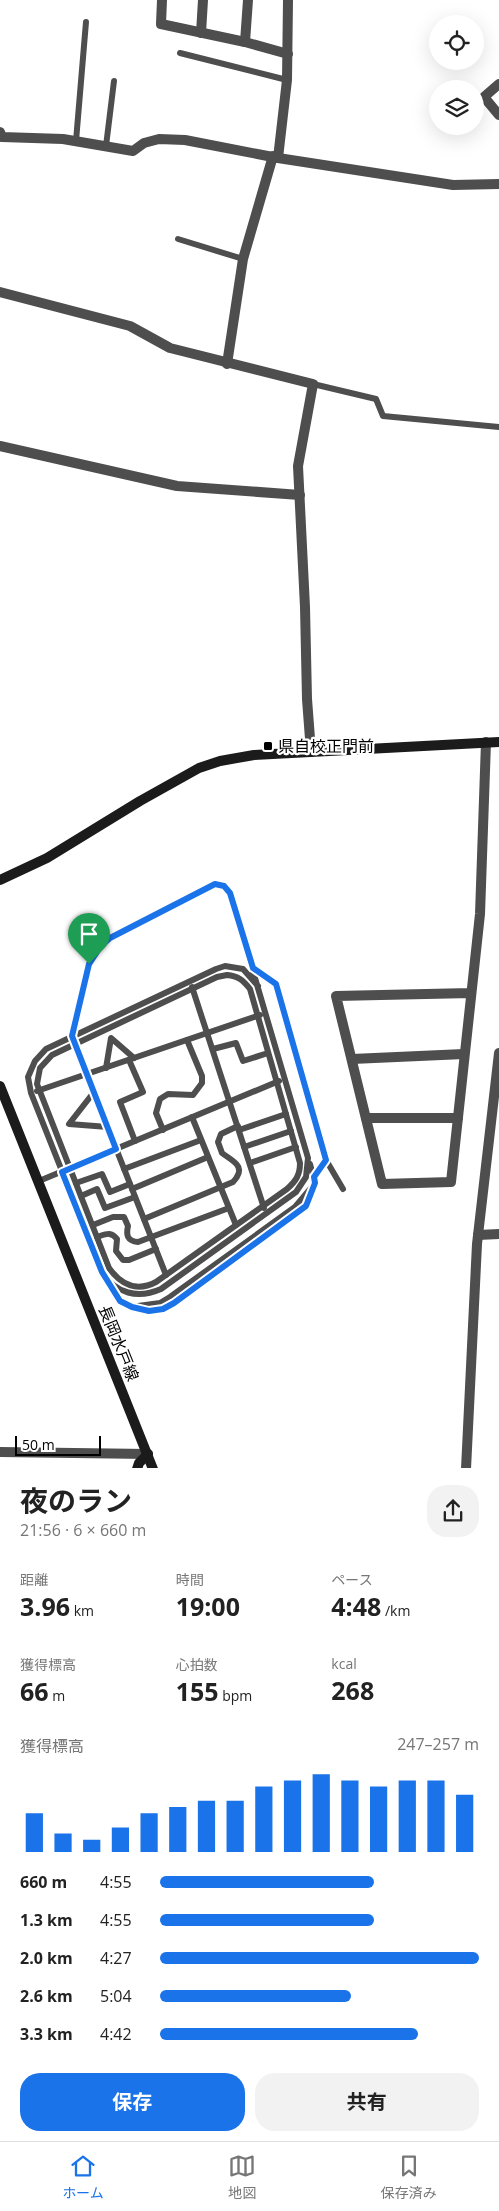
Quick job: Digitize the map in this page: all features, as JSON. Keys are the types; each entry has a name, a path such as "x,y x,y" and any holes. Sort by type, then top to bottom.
{"street":[{"path":"162,0 161,24 245,42 288,54"},
{"path":"201,33 203,0"},
{"path":"245,42 248,0"},
{"path":"227,364 243,259 275,157 287,80 288,0"},
{"path":"499,84 484,97 499,115"},
{"path":"0,132 2,137 76,141 133,151 144,142 159,139 185,140 275,157 454,185 499,184"},
{"path":"0,292 130,326 170,348 227,364 314,384 298,466 307,699 311,752"},
{"path":"0,446 177,486 300,496"},
{"path":"471,993 336,996 382,1184 451,1182 480,914 486,742"},
{"path":"0,880 47,858 140,801 199,768 220,761 254,755 499,742"},
{"path":"352,1059 464,1054"},
{"path":"466,1468 478,1235 499,1054"},
{"name":"長岡水戸線","path":"0,1086 153,1468"},
{"path":"366,1118 458,1118"},
{"path":"478,1235 499,1234"},
{"path":"0,1452 148,1454"},
{"path":"137,1468 139,1462 148,1454"}],"lane":[{"path":"76,141 86,22"},
{"path":"180,53 287,80"},
{"path":"106,146 114,81"},
{"path":"178,240 243,259"},
{"path":"314,384 376,399 383,416 499,427"},
{"path":"166,1274 72,1036 89,964 100,947 110,938 215,884 224,886 230,893 314,1180"},
{"path":"258,986 243,970 225,966 72,1036 40,1054 28,1077 32,1093 102,1272 112,1285 120,1301 132,1307 149,1311 163,1309 174,1303 306,1206 314,1180 326,1160"},
{"path":"253,968 276,984 326,1160 343,1189"},
{"path":"236,976 243,980 250,989 300,1163 297,1178 287,1189 148,1286 138,1287 121,1282 109,1268 40,1090 37,1077 44,1061 52,1055 193,989 218,977 236,976"},
{"path":"190,981 266,1214"},
{"path":"32,1093 266,1013"},
{"path":"106,1068 111,1038 131,1059 143,1092 120,1102 135,1141"},
{"path":"163,1130 156,1113 160,1099 168,1094 193,1095 202,1083 202,1076 187,1040"},
{"path":"213,1049 236,1043 243,1061 268,1053"},
{"path":"39,1181 284,1079"},
{"path":"94,1092 69,1124 108,1127"},
{"path":"144,1218 233,1182 238,1177 239,1171 233,1159 222,1153 218,1142 221,1134 286,1114"},
{"path":"192,1117 236,1225"},
{"path":"244,1146 291,1131"},
{"path":"124,1169 201,1140"},
{"path":"250,1164 296,1147"},
{"path":"76,1183 102,1174 110,1192 208,1157"},
{"path":"112,1285 135,1295 161,1290 302,1186 306,1177 308,1158"},
{"path":"81,1196 97,1189 104,1208 135,1197"},
{"path":"92,1225 119,1216 127,1221 126,1233 132,1242 138,1242 229,1208"},
{"path":"97,1237 108,1233 114,1234 117,1239 116,1251 123,1260 129,1260 156,1249"}],"place":[{"name":"県自校正門前","path":"268,746"}],"route":[{"path":"215,884 224,886 230,893 253,968 276,984 326,1160 314,1177 315,1183 306,1206 174,1303 163,1309 149,1311 132,1307 120,1301 112,1285 102,1272 62,1172 116,1149 72,1036 89,964 100,947 110,938 215,884"}]}
